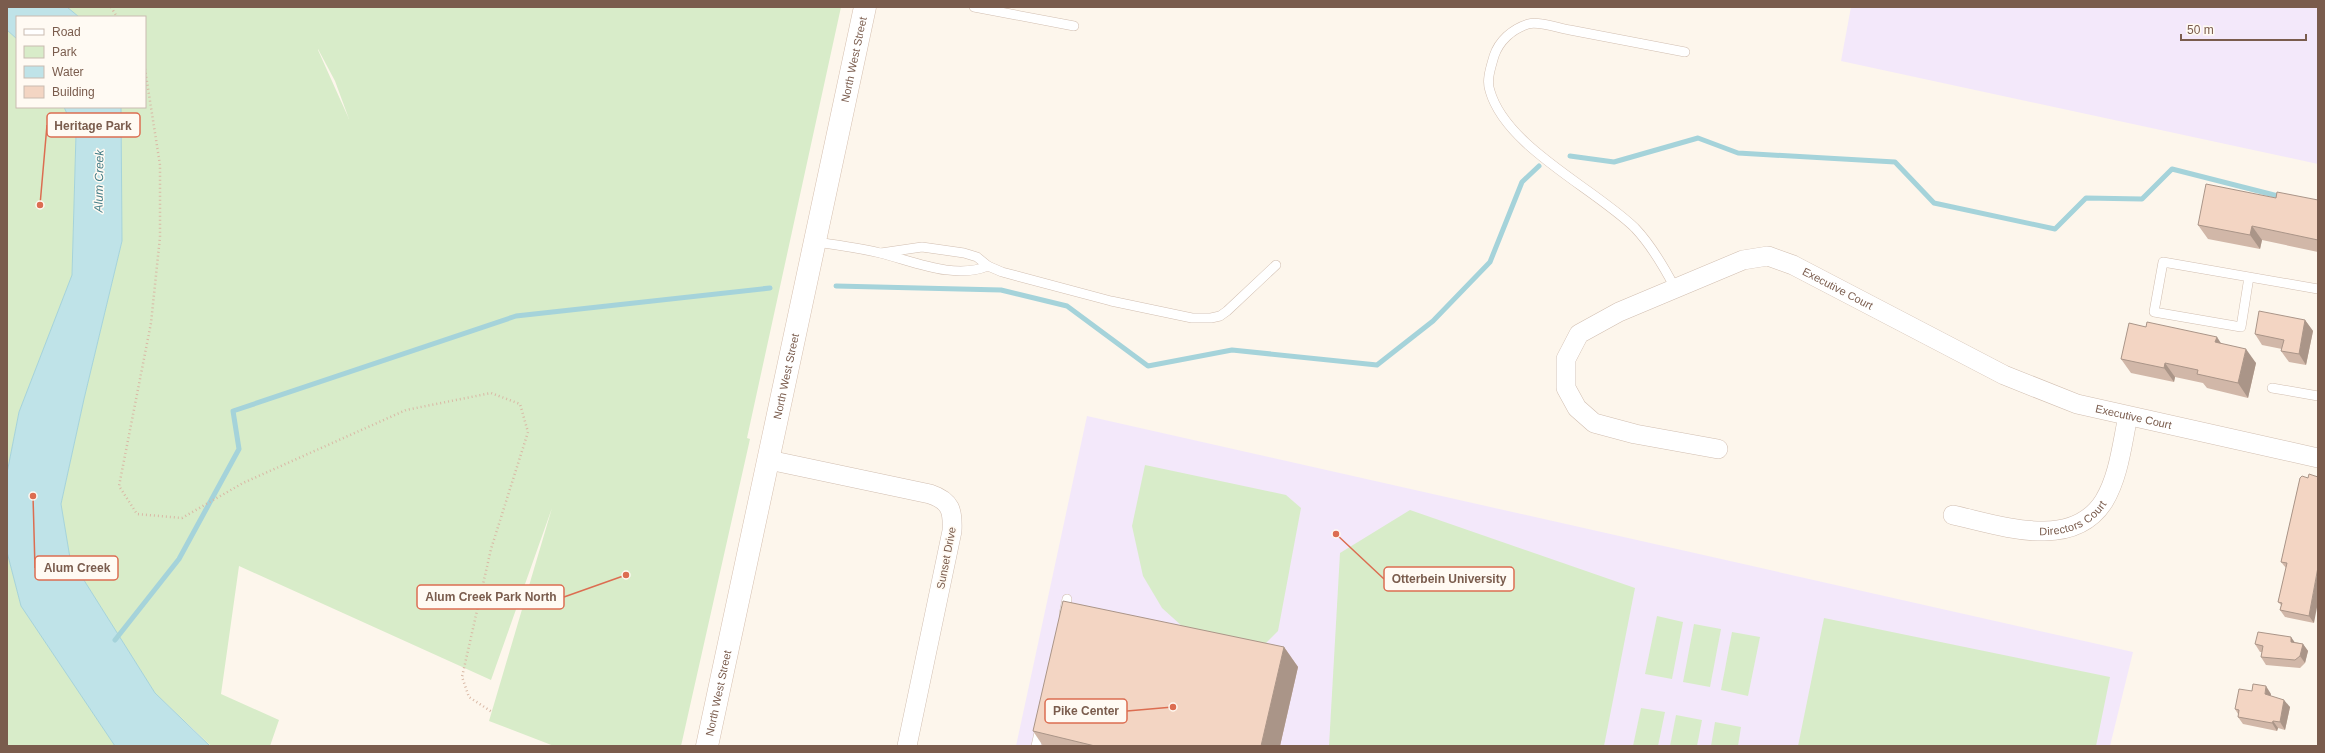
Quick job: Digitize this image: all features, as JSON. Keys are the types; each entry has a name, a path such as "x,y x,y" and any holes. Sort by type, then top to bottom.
{"street":[{"name":"North West Street","path":"708,746 866,7"},
{"name":"Executive Court","path":"1718,449 1635,434 1594,423 1577,408 1566,388 1566,359 1579,334 1619,312 1743,260 1768,256 1793,265 2004,375 2077,404 2318,458"},
{"name":"Directors Court","path":"1953,515 2034,533 2056,532 2077,524 2091,514 2103,501 2116,469 2128,416"},
{"name":"Sunset Drive","path":"770,460 930,494 945,501 950,508 953,515 952,531 906,746"}],"lane":[{"path":"974,7 1074,26"},
{"path":"1675,288 1661,262 1635,228 1607,203 1530,146 1508,125 1496,108 1489,90 1489,71 1495,53 1503,38 1529,24 1685,52"},
{"path":"816,242 881,253 915,264 951,270 976,271 988,266"},
{"path":"881,253 910,248 942,250 977,257 988,266 1002,272 1111,301 1198,318 1220,316 1276,265"},
{"path":"2249,277 2241,327 2154,312 2164,262 2318,289"},
{"path":"2272,388 2318,396"},
{"path":"1062,622 1067,599"},
{"path":"1036,746 1043,715"}],"path":[{"path":"111,7 116,16"},
{"path":"146,75 160,165 160,237 151,322 119,486 137,514 182,518 243,483 406,410 491,393 520,404 528,432 491,549 462,677 469,697 492,712"}],"shaded area":[{"path":"1851,7 2318,7 2318,164 1841,61"},
{"path":"1087,416 2133,652 2110,746 1016,746"}],"green space":[{"path":"67,7 841,7 747,438 750,439 681,746 554,746 489,721 552,508 491,680 239,566 221,694 279,720 270,746 211,746 155,693 70,558 61,504 84,399 122,241 121,108 146,108 146,16 78,16","holes":["318,49 335,81 349,119 318,50"]},
{"path":"7,30 16,38 16,108 64,108 76,134 72,275 19,412 7,473"},
{"path":"1145,465 1286,495 1301,508 1278,631 1263,646 1193,636 1162,608 1143,576 1132,526"},
{"path":"1410,510 1635,588 1604,746 1329,746 1340,553"},
{"path":"7,552 21,606 115,746 7,746"},
{"path":"1657,616 1683,622 1672,679 1645,674"},
{"path":"1824,618 2110,677 2096,746 1798,746"},
{"path":"1694,624 1721,629 1710,687 1683,682"},
{"path":"1732,632 1760,637 1748,696 1721,690"},
{"path":"1641,708 1665,712 1658,746 1633,746"},
{"path":"1676,715 1702,720 1697,746 1670,746"},
{"path":"1715,722 1741,727 1738,746 1711,746"}],"water":[{"path":"7,7 67,7 78,16 16,16 16,38 7,30"},
{"path":"64,108 121,108 122,241 84,399 61,504 70,558 155,693 210,746 115,746 21,606 7,552 7,473 19,412 72,275 76,134"}],"building":[{"path":"2206,184 2276,198 2277,192 2318,200 2318,240 2252,226 2250,235 2198,225"},
{"path":"2259,311 2305,320 2299,354 2281,351 2284,340 2255,334"},
{"path":"2147,322 2217,337 2215,342 2246,349 2238,383 2197,374 2198,370 2165,363 2164,368 2121,359 2129,323 2146,327"},
{"path":"2309,474 2318,477 2318,567 2309,616 2280,610 2282,603 2278,602 2287,563 2281,562 2300,478 2302,476 2308,478"},
{"path":"1063,601 1284,647 1261,746 1095,746 1033,731"},
{"path":"2258,632 2291,637 2291,642 2303,644 2300,656 2295,660 2261,657 2263,646 2255,644"},
{"path":"2253,684 2266,686 2265,694 2284,700 2280,722 2273,721 2272,723 2238,717 2239,710 2235,709 2239,689 2252,691"}],"waterway":[{"path":"1570,156 1614,162 1698,138 1738,153 1895,162 1934,203 2055,229 2086,198 2142,199 2172,169 2282,197"},
{"path":"836,286 1001,290 1067,306 1148,366 1232,350 1377,365 1433,321 1490,262 1522,182 1539,166"},
{"path":"115,640 179,559 239,449 233,411 516,316 770,288"}],"place":[{"name":"Heritage Park","path":"40,205"},
{"name":"Alum Creek","path":"33,496"},
{"name":"Otterbein University","path":"1336,534"},
{"name":"Alum Creek Park North","path":"626,575"},
{"name":"Pike Center","path":"1173,707"}]}
